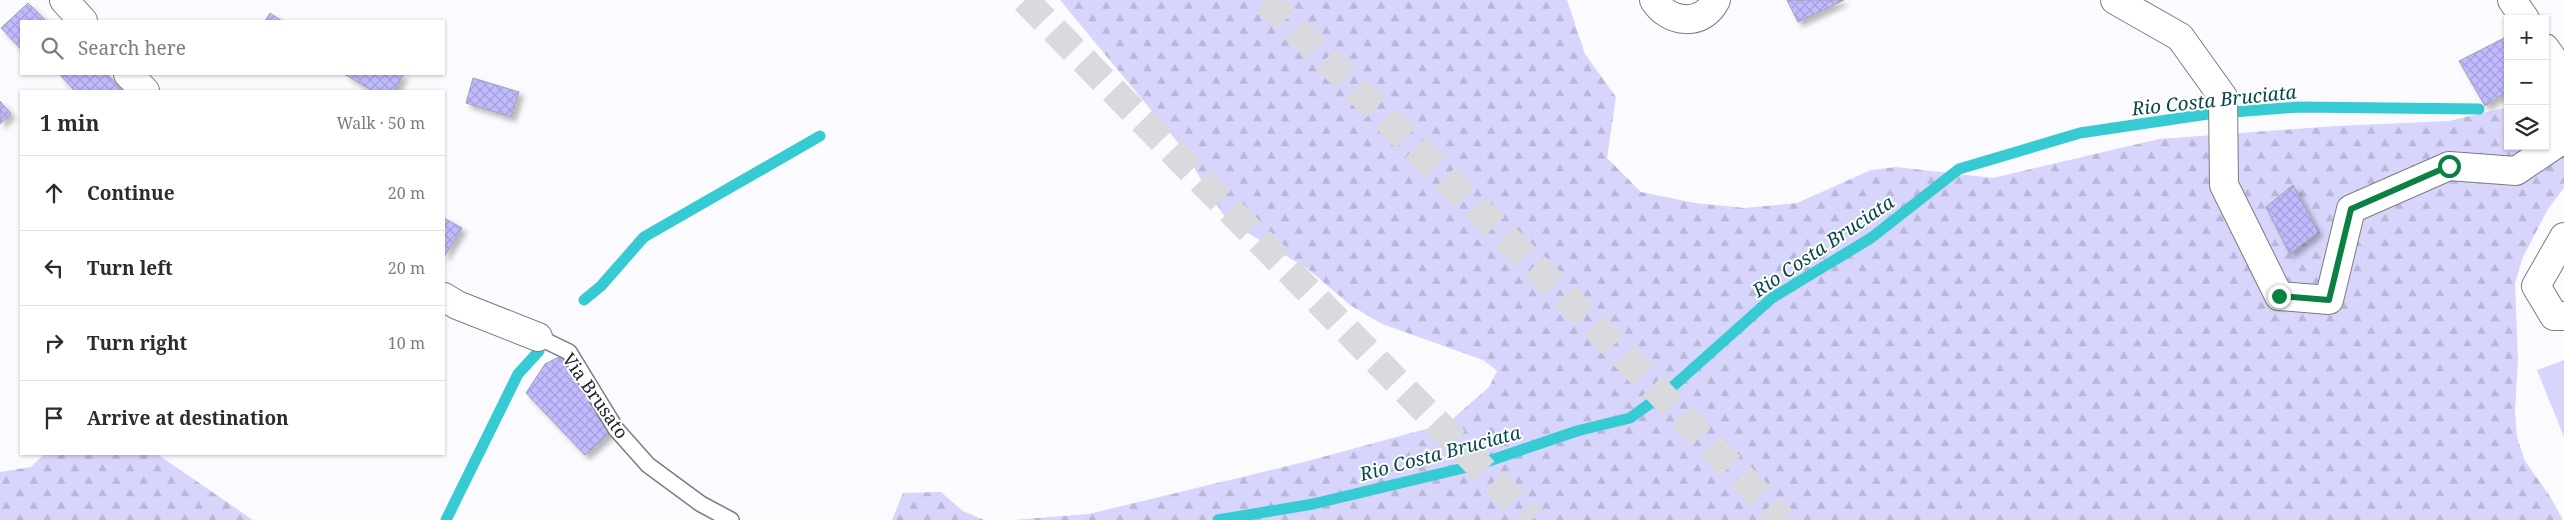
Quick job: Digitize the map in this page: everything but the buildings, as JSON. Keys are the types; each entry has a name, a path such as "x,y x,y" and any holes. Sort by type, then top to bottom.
{"street":[{"path":"64,0 82,20"},
{"path":"1654,0 1660,10 1669,16 1679,20 1689,20 1700,17 1709,11 1716,0"},
{"path":"2115,0 2180,37 2222,97 2224,185 2279,296 2329,300 2351,209 2449,166 2516,171 2556,144 2561,71 2549,54"},
{"path":"2512,0 2522,15"},
{"path":"129,75 144,90"},
{"path":"2564,237 2536,286 2554,316 2564,316"},
{"name":"Via Brusato","path":"445,298 457,305 538,337"}],"lane":[{"name":"Via Brusato","path":"538,337 569,352 616,429 648,465 701,504 731,520"}],"green space":[{"path":"1060,0 1567,0 1585,54 1616,97 1607,158 1641,192 1695,203 1745,208 1797,203 1871,170 1896,167 1993,178 2159,139 2336,126 2449,121 2504,108 2504,150 2549,150 2549,138 2564,107 2564,188 2548,209 2523,257 2515,283 2518,360 2515,412 2517,437 2525,461 2551,498 2563,520 1013,520 1089,514 1304,462 1448,423 1489,387 1497,371 1483,360 1382,324 1350,305 1308,269 1233,224 1222,213 1180,145"},
{"path":"2564,360 2564,437 2537,370"},
{"path":"43,455 158,455 253,520 0,520 0,472 31,467"},
{"path":"941,492 963,511 984,520 892,520 903,493"}],"waterway":[{"name":"Rio Costa Bruciata","path":"1218,520 1313,504 1480,464 1577,431 1630,418 1670,389 1772,298 1871,238 1959,169 2080,133 2208,114 2299,107 2479,109"},
{"path":"584,300 601,286 644,237 820,136"},
{"path":"446,520 518,374 539,351"}],"tunnel":[{"path":"1025,0 1532,520"},
{"path":"1266,0 1590,321 1783,520"}],"route":[{"path":"2279,296 2329,300 2351,209 2449,166"}]}
